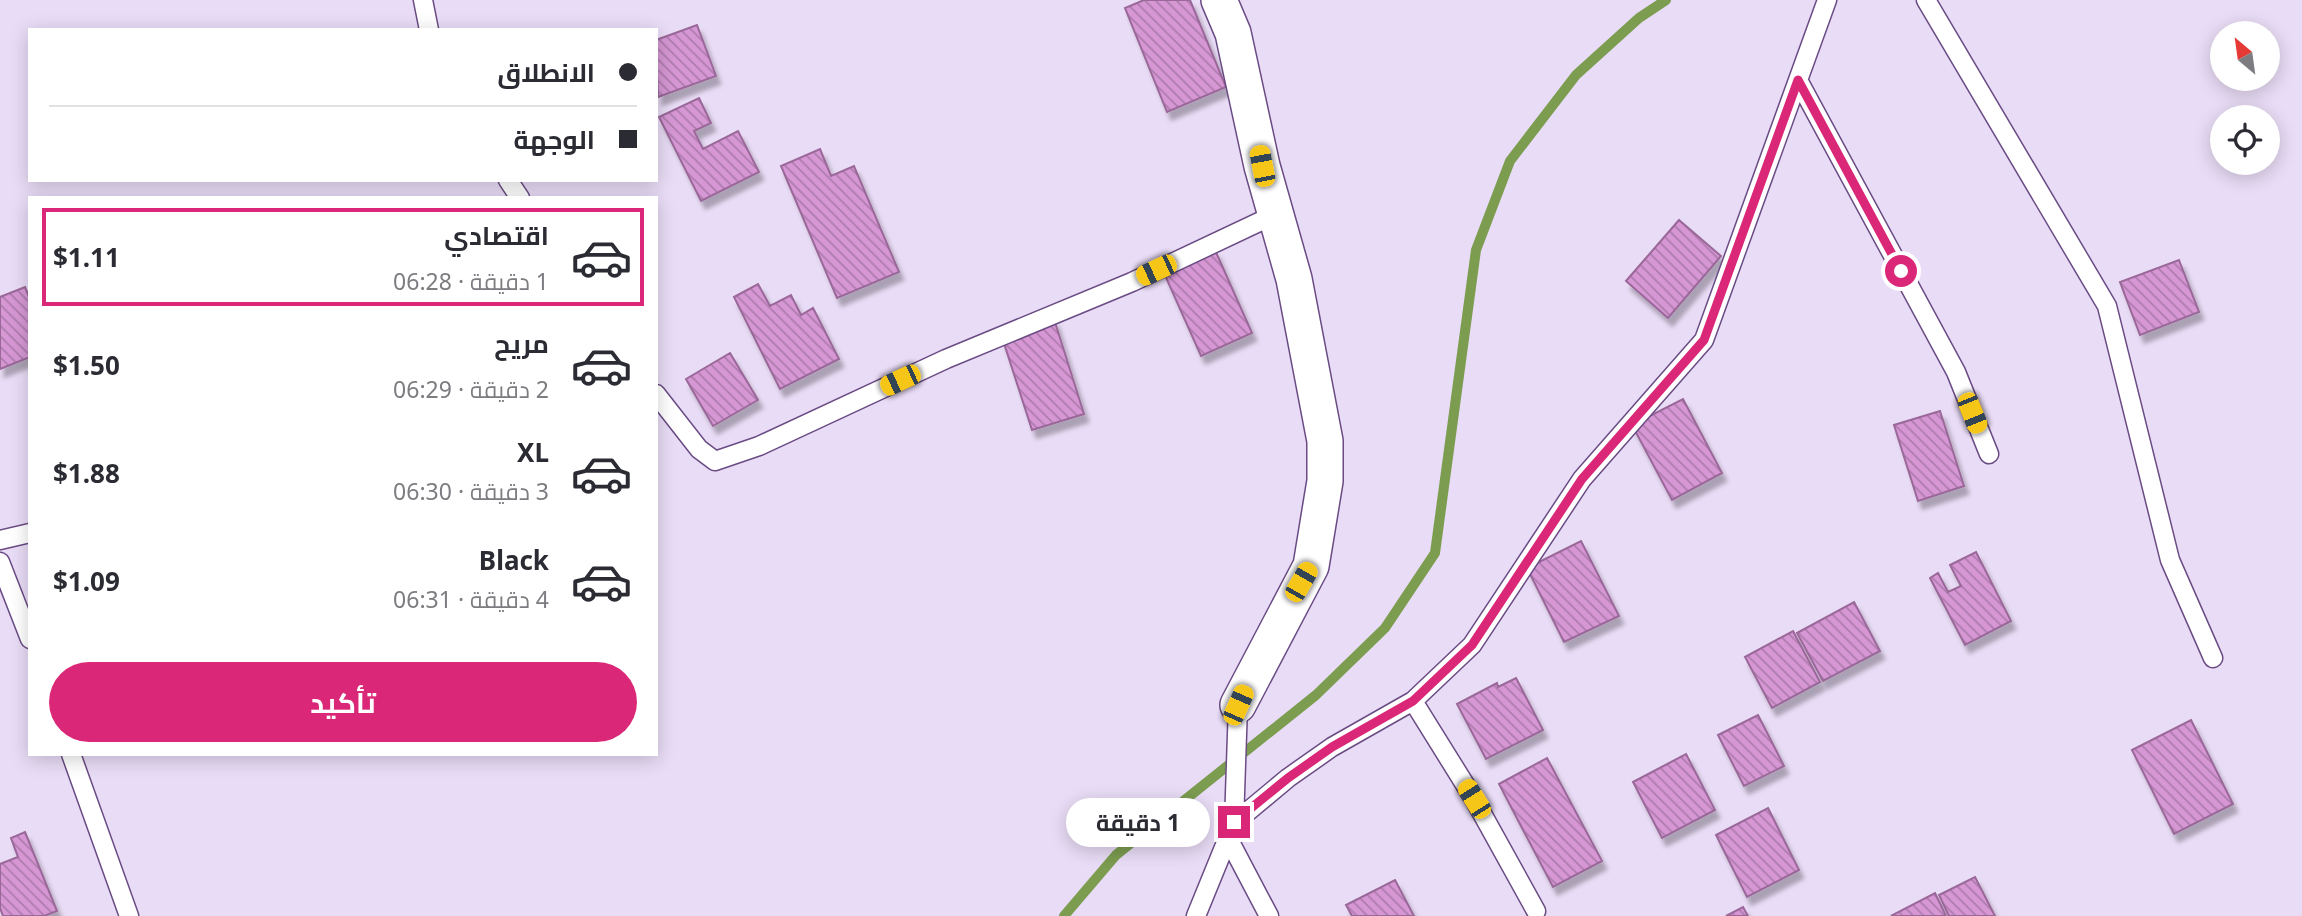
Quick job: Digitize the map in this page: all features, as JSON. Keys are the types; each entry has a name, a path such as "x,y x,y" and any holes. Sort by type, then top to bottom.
{"street":[{"path":"1219,0 1231,17 1262,166 1276,214 1320,402 1325,441 1325,481 1311,566 1238,705"}],"lane":[{"path":"423,0 429,28"},
{"path":"1196,916 1232,831 1288,778 1332,747 1413,701 1472,645 1582,479 1704,340 1827,0"},
{"path":"1926,0 2107,306 2170,560 2213,658"},
{"path":"1798,80 1956,372 1989,454"},
{"path":"658,396 704,454 715,461 723,459 760,446 946,359 1132,282 1276,214"},
{"path":"0,540 28,533"},
{"path":"0,562 28,634"},
{"path":"1413,701 1474,799 1536,911"},
{"path":"1238,705 1232,831 1269,916"},
{"path":"72,756 128,916"}],"building":[{"path":"1144,0 1190,0 1226,87 1167,112 1125,8"},
{"path":"697,25 716,76 658,97 658,39"},
{"path":"699,98 711,123 694,131 703,149 738,131 759,172 701,201 659,117"},
{"path":"820,149 831,176 854,166 899,272 837,298 781,166"},
{"path":"1679,220 1721,256 1668,318 1626,281"},
{"path":"1215,250 1252,333 1201,356 1164,273"},
{"path":"2179,260 2199,312 2140,335 2120,282"},
{"path":"758,284 770,306 791,295 801,315 813,308 839,359 780,389 734,297"},
{"path":"25,287 28,294 28,358 0,369 0,297"},
{"path":"1054,319 1084,414 1032,430 1002,337"},
{"path":"730,353 758,400 713,426 686,379"},
{"path":"1683,399 1722,473 1672,500 1632,425"},
{"path":"1940,411 1964,486 1918,501 1894,425"},
{"path":"1581,541 1619,616 1564,642 1527,568"},
{"path":"1976,552 2011,621 1965,645 1930,578 1938,573 1948,592 1961,586 1950,565"},
{"path":"1854,602 1880,651 1823,681 1797,633"},
{"path":"1793,631 1820,682 1772,708 1745,657"},
{"path":"1516,678 1543,730 1486,759 1457,704 1497,683 1498,687"},
{"path":"1758,715 1784,766 1744,786 1718,735"},
{"path":"2191,720 2233,804 2174,834 2132,750"},
{"path":"1686,754 1715,810 1662,838 1633,782"},
{"path":"1547,758 1602,861 1553,887 1499,784"},
{"path":"1768,808 1799,870 1747,897 1716,835"},
{"path":"25,832 57,911 44,916 3,916 0,908 0,864 18,857 11,838"},
{"path":"1975,877 1995,916 1949,916 1939,895"},
{"path":"1395,880 1414,916 1352,916 1346,905"},
{"path":"1935,893 1946,916 1891,916"},
{"path":"1743,907 1748,916 1726,916"}],"waterway":[{"path":"1064,916 1116,855 1316,695 1385,628 1435,553 1476,250 1510,161 1576,75 1639,18 1666,0"}],"route":[{"path":"1234,822 1288,778 1332,747 1413,701 1472,645 1582,479 1704,340 1798,80 1901,271"}]}
